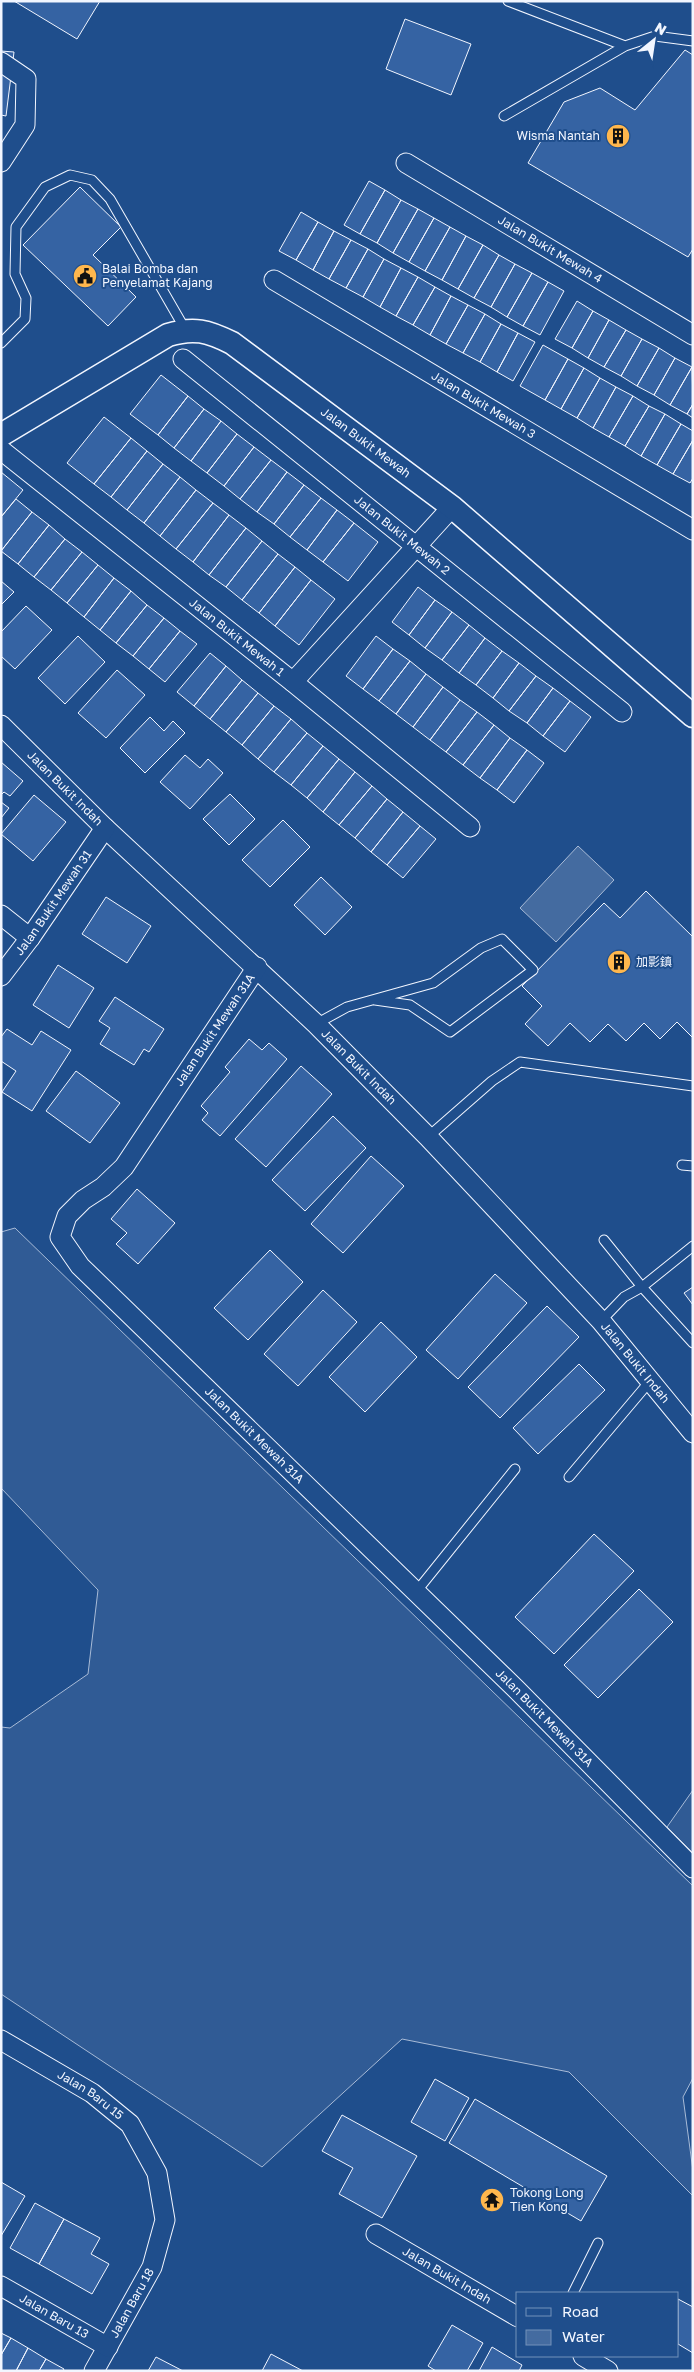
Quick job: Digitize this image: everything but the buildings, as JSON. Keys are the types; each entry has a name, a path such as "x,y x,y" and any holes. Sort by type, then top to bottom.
{"street":[{"path":"1,62 26,79 25,124 1,162"},
{"name":"Jalan Bukit Mewah 4","path":"406,163 693,336"},
{"name":"Jalan Bukit Mewah 3","path":"274,280 693,530"},
{"name":"Jalan Bukit Mewah","path":"1,435 168,335 186,330 212,333 232,343 452,507 693,716"},
{"name":"Jalan Bukit Mewah 2","path":"182,359 622,712"},
{"name":"Jalan Bukit Mewah 1","path":"1,450 293,682 470,827"},
{"path":"293,682 452,507"},
{"name":"Jalan Bukit Indah","path":"1,724 105,828 257,967 428,1136 601,1321 652,1380 693,1433"},
{"name":"Jalan Bukit Mewah 31","path":"1,976 30,938 105,828"},
{"path":"1,916 30,938"},
{"name":"Jalan Bukit Mewah 31A","path":"257,967 124,1167 103,1187 83,1200 67,1216 60,1237 80,1266 516,1689 693,1868"},
{"name":"Jalan Baru 15","path":"1,2040 92,2092 130,2124 157,2173"},
{"name":"Jalan Baru 18","path":"94,2371 152,2268 165,2220 157,2173"},
{"name":"Jalan Bukit Indah","path":"376,2234 516,2316"},
{"name":"Jalan Baru 13","path":"1,2286 108,2346"},
{"path":"585,2357 608,2371"}],"lane":[{"path":"508,1 625,46"},
{"path":"504,116 625,46 655,36 693,41"},
{"path":"1,343 25,319 26,298 15,274 16,227 45,188 70,175 92,180 110,199 186,330"},
{"path":"316,1024 347,1007 433,983 482,948 502,939 533,970 450,1032 410,1005 375,1000"},
{"path":"428,1136 492,1081 520,1062 693,1086"},
{"path":"682,1165 693,1166"},
{"path":"604,1240 642,1287 693,1343"},
{"path":"601,1321 624,1297 642,1287 693,1246"},
{"path":"568,1477 652,1380"},
{"path":"416,1592 515,1469"},
{"path":"574,2292 598,2243"}],"shaded area":[{"path":"15,1228 693,1886 693,2078 683,2097 693,2171 693,2196 569,2072 402,2039 262,2167 1,1994 1,1727 10,1728 88,1674 98,1590 1,1488 1,1232"},
{"path":"693,1790 693,1853 667,1827"}],"water":[{"path":"578,846 614,880 556,942 520,908"}],"place":[{"name":"Wisma Nantah","path":"618,136"},
{"name":"Balai Bomba dan Penyelamat Kajang","path":"85,276"},
{"name":"加影鎮","path":"619,962"},
{"name":"Tokong Long Tien Kong","path":"492,2200"}]}
